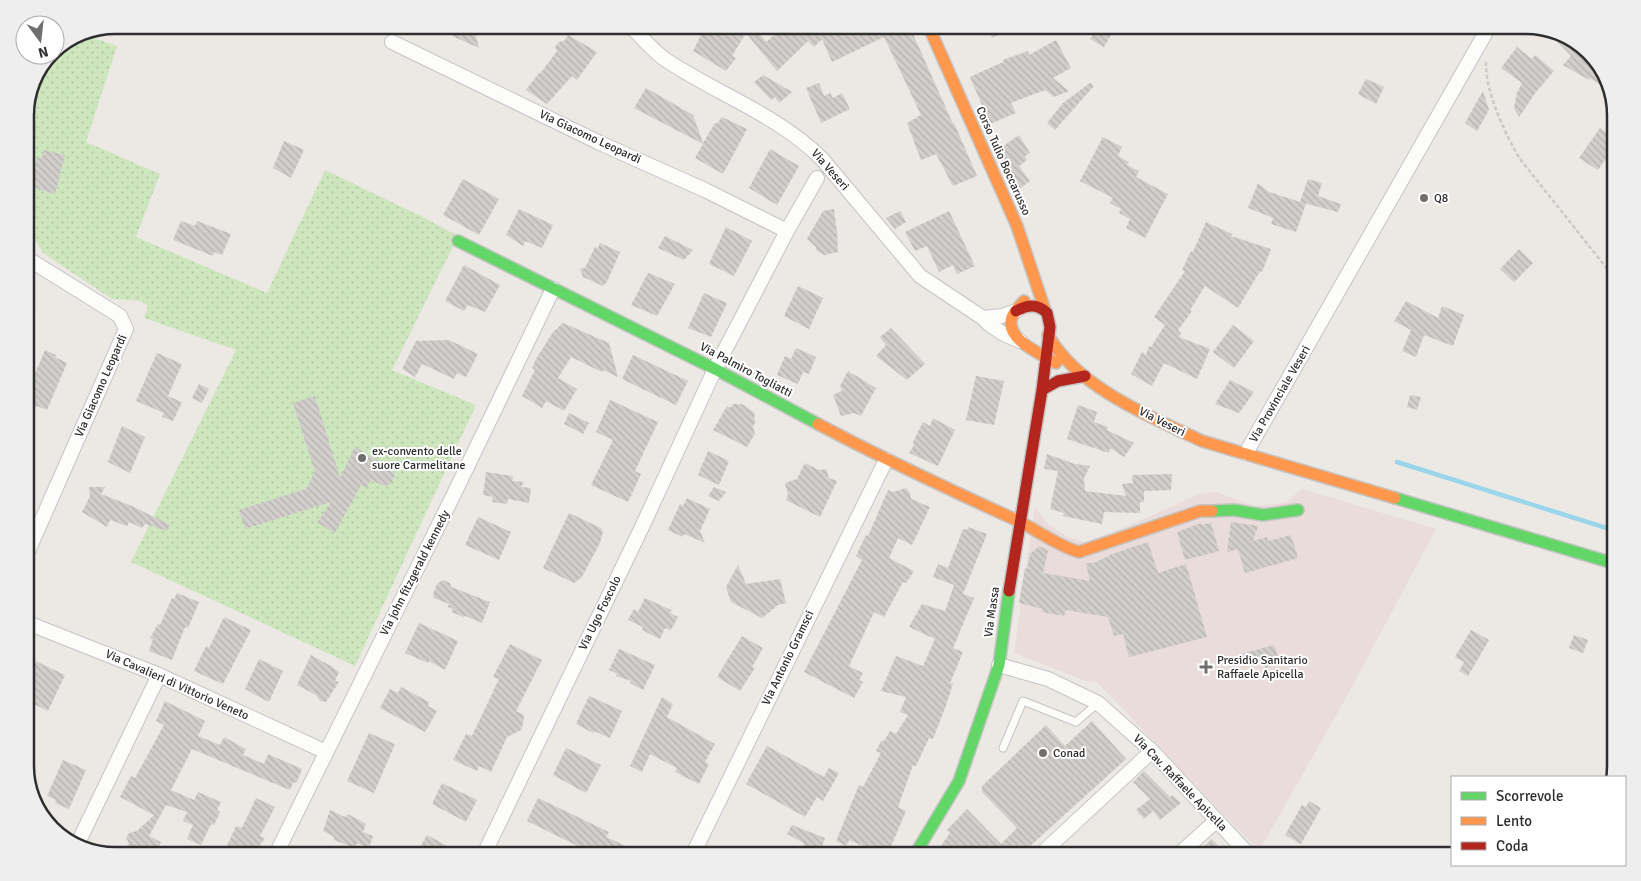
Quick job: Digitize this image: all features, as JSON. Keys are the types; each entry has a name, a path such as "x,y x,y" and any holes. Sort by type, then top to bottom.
{"street":[{"name":"Via Veseri","path":"639,34 665,59 756,111 809,145 822,158 920,276 1002,333 1046,355 1060,366 1085,376"},
{"name":"Corso Tulio Boccarusso","path":"932,34 1017,226 1045,310"},
{"name":"Via Provinciale Veseri","path":"1485,34 1246,453 1607,561"},
{"name":"Via Giacomo Leopardi","path":"392,42 600,143 707,191 787,231"},
{"path":"715,369 817,178"},
{"name":"Via Palmiro Togliatti","path":"458,242 715,369 886,460 1020,522 1079,552 1200,511 1234,510 1263,515 1298,510"},
{"name":"Via Giacomo Leopardi","path":"34,263 120,316 126,329 34,538"},
{"path":"983,318 1002,316 1016,311 1028,305 1035,305 1045,310 1051,321 1048,335 1041,342 1034,344 1023,342 1014,335 1012,328 1012,317 1016,311 1024,300 1034,275"},
{"name":"Via john fitzgerald kennedy","path":"279,847 458,488 553,288"},
{"name":"Via Veseri","path":"1048,335 1060,354 1085,376 1124,402 1202,441 1246,453"},
{"name":"Via Massa","path":"919,847 959,781 1000,665 1008,595 1042,390 1048,335"},
{"name":"Via Ugo Foscolo","path":"487,847 642,527 715,369"},
{"path":"1042,390 1058,380 1085,376"},
{"name":"Via Antonio Gramsci","path":"696,847 886,460"},
{"name":"Via Cavalieri di Vittorio Veneto","path":"34,626 159,675 326,752"},
{"name":"Via Cav. Raffaele Apicella","path":"1000,665 1048,679 1098,703 1152,751 1242,847"},
{"path":"80,839 159,675"},
{"path":"1049,847 1152,751"},
{"path":"1187,847 1217,820"}],"lane":[{"path":"1003,748 1023,701 1076,722 1098,703"}],"path":[{"path":"1488,56 1486,63 1487,82 1511,144 1532,175 1607,269"}],"shaded area":[{"name":"Presidio Sanitario Raffaele Apicella","path":"1302,489 1436,529 1347,696 1261,847 1255,847 1097,682 1086,681 1014,653 1035,507 1048,524 1068,537 1085,542 1121,529 1200,494 1217,492 1254,506 1285,503"}],"green space":[{"path":"92,37 117,46 86,142 160,174 136,237 267,293 325,170 458,236 392,370 476,405 355,666 131,562 236,350 144,318 148,306 141,301 112,299 43,253 34,238 34,110 37,94 47,70 52,65 65,65 65,52 70,47"}],"building":[{"path":"453,34 475,34 479,48 452,36"},
{"path":"702,34 745,34 732,56 736,58 726,71 693,51"},
{"path":"747,34 760,34 766,42 775,34 913,34 977,176 953,186 936,154 921,160 907,123 921,115 884,37 832,62 822,39 814,47 808,41 777,71"},
{"path":"990,34 1000,34 992,38"},
{"path":"1093,34 1112,34 1104,47 1090,39"},
{"path":"568,35 597,52 577,80 572,76 547,104 526,90 557,51 555,47 559,42 564,41"},
{"path":"1555,39 1580,54 1594,70 1602,85 1563,65 1571,56"},
{"path":"1056,40 1071,68 1053,78 1069,91 1054,97 1045,90 1011,103 1016,113 990,124 970,77 1003,62 1003,60 1028,51 1029,55"},
{"path":"1517,47 1532,59 1535,55 1554,71 1536,92 1519,117 1514,108 1517,93 1522,83 1501,68"},
{"path":"763,75 792,92 779,103 775,97 771,100 754,82"},
{"path":"1366,79 1384,87 1376,104 1358,94"},
{"path":"819,83 824,96 830,93 833,98 842,93 850,109 821,123 806,88"},
{"path":"1090,83 1094,86 1055,130 1047,123 1063,103"},
{"path":"646,88 693,115 703,143 715,123 717,124 722,117 747,129 723,174 695,158 703,144 634,108"},
{"path":"1483,91 1489,110 1477,131 1465,123"},
{"path":"1600,128 1607,133 1607,158 1598,170 1579,158"},
{"path":"1019,135 1030,153 1025,156 1027,160 1019,166 1030,181 1019,189 1001,160 1005,159 1002,147"},
{"path":"1103,137 1122,147 1118,156 1129,162 1127,165 1139,171 1136,177 1168,194 1145,238 1126,228 1130,219 1119,213 1121,209 1110,203 1113,198 1080,181"},
{"path":"284,141 304,150 291,178 273,168"},
{"path":"770,149 799,166 777,205 749,188"},
{"path":"44,150 65,155 55,194 34,188 34,170 37,158 42,158"},
{"path":"463,179 499,199 479,235 443,215"},
{"path":"1308,179 1322,183 1318,196 1341,204 1338,212 1300,202"},
{"path":"1258,183 1269,192 1306,204 1296,232 1271,224 1273,218 1248,208"},
{"path":"519,209 553,225 542,248 525,241 523,246 506,235"},
{"path":"834,209 838,252 824,255 816,250 816,247 807,239 823,211"},
{"path":"900,211 906,222 895,229 886,218"},
{"path":"949,211 975,266 957,274 953,265 939,272 927,246 915,251 905,232"},
{"path":"181,221 195,226 197,221 231,234 222,255 214,252 213,256 173,240"},
{"path":"1206,222 1232,234 1231,236 1271,249 1262,272 1260,271 1238,308 1205,286 1190,310 1192,311 1178,330 1181,333 1179,337 1210,349 1197,379 1164,363 1152,386 1131,374 1142,352 1146,355 1149,346 1151,347 1165,325 1154,317 1185,271 1182,270 1191,251 1193,252"},
{"path":"726,227 752,241 734,276 709,264"},
{"path":"665,236 693,250 684,260 658,248"},
{"path":"600,243 620,252 607,282 603,286 583,277 580,269 585,268 595,247 598,248"},
{"path":"1519,249 1533,263 1514,282 1500,269"},
{"path":"464,265 500,285 485,312 468,305 464,311 445,301"},
{"path":"648,273 675,284 657,316 631,305"},
{"path":"798,286 823,298 809,329 784,316"},
{"path":"704,293 727,303 711,337 688,328"},
{"path":"1406,301 1438,318 1442,306 1464,315 1453,346 1424,335 1416,357 1402,351 1411,330 1394,321"},
{"path":"563,323 609,343 618,377 603,370 602,372 571,357 558,378 577,389 564,411 546,401 542,408 522,396 535,370 532,368 536,359 553,332"},
{"path":"1233,325 1254,341 1234,368 1213,352"},
{"path":"891,328 925,364 907,380 876,356 886,345 880,337"},
{"path":"449,340 478,354 466,377 457,373 454,379 422,364 415,377 402,369 416,341"},
{"path":"796,348 816,357 809,374 803,372 798,384 777,375 785,356 791,359"},
{"path":"45,350 67,363 47,410 37,406 34,408 34,376"},
{"path":"157,353 182,364 168,396 182,402 173,421 162,417 164,413 136,401"},
{"path":"633,355 688,381 676,405 622,379"},
{"path":"848,371 876,388 861,416 854,413 841,416 833,395 842,391 840,386"},
{"path":"976,376 1004,381 994,425 966,420"},
{"path":"1230,380 1254,392 1239,413 1215,404"},
{"path":"199,384 209,389 202,403 192,398"},
{"path":"1410,395 1421,397 1417,410 1407,407"},
{"name":"ex-convento delle suore Carmelitane","path":"315,396 340,478 355,447 393,469 395,475 391,484 384,486 371,480 366,488 361,485 335,533 317,523 331,502 245,529 239,510 306,489 315,472 293,403"},
{"path":"610,400 658,422 635,471 641,474 628,502 591,485 613,440 596,432"},
{"path":"733,404 742,404 755,413 754,419 756,420 753,427 755,434 747,447 713,430 727,406 730,408"},
{"path":"1078,405 1097,412 1094,422 1108,427 1107,430 1134,443 1124,457 1110,448 1109,453 1067,439"},
{"path":"569,413 589,423 583,434 564,424"},
{"path":"933,418 955,430 938,466 909,453 923,422 930,426"},
{"path":"122,426 145,437 130,473 108,462"},
{"path":"708,451 729,461 719,485 698,475"},
{"path":"1047,454 1075,464 1090,466 1084,478 1085,491 1126,496 1122,484 1133,483 1132,475 1172,474 1171,490 1144,491 1144,502 1140,502 1140,513 1104,512 1102,524 1063,516 1064,513 1050,509 1058,471 1044,469"},
{"path":"805,463 819,470 826,469 829,478 837,481 820,517 786,500 788,495 785,483 797,479"},
{"path":"486,472 513,476 512,481 524,482 521,487 531,488 529,503 508,499 507,504 492,502 493,497 483,495"},
{"path":"89,487 105,487 101,494 132,506 170,525 167,531 145,524 142,528 129,522 127,526 110,520 107,527 82,512 90,496"},
{"path":"714,487 726,492 719,501 708,496"},
{"path":"906,488 910,493 911,499 930,507 912,545 898,538 889,558 914,571 906,583 903,582 884,617 874,612 849,666 863,673 859,680 863,682 854,698 804,672 862,560 856,556 866,535 868,536 888,490 893,492"},
{"path":"687,498 710,509 700,531 705,543 684,534 683,537 668,530 680,504 683,506"},
{"path":"569,513 601,528 603,532 600,543 582,577 574,583 543,568"},
{"path":"478,517 511,532 499,560 465,545"},
{"path":"1231,522 1258,526 1253,541 1267,537 1268,541 1291,535 1298,558 1245,573 1238,549 1227,552"},
{"path":"1201,523 1201,525 1211,523 1219,551 1185,560 1177,532"},
{"path":"968,527 987,534 963,594 974,598 953,648 963,652 950,683 953,684 933,739 929,738 916,766 913,765 898,807 906,811 891,847 866,847 849,840 846,846 836,841 859,785 863,787 881,753 876,751 881,741 884,741 890,731 896,734 908,715 900,712 906,697 881,691 896,656 923,666 935,639 909,627 922,604 945,611 954,585 933,577 938,564 948,568 963,529 967,530"},
{"path":"1148,542 1158,573 1186,564 1207,637 1129,657 1123,634 1114,636 1108,617 1066,610 1064,616 1042,612 1043,609 1019,603 1025,568 1027,569 1030,554 1040,546 1048,551 1043,573 1090,581 1086,563 1094,563 1112,554"},
{"path":"738,565 746,584 780,579 786,603 778,605 762,618 731,602 726,587"},
{"path":"443,580 450,583 451,587 490,602 482,623 452,612 453,609 448,607 449,604 434,598 433,594 437,584"},
{"path":"177,593 199,602 188,628 185,627 172,660 149,651 153,639 150,638 158,624 160,625 172,598 174,599"},
{"path":"645,598 671,610 670,613 678,617 671,630 665,628 660,639 642,630 643,627 628,620 634,609 638,612"},
{"path":"224,617 251,630 223,684 194,671 206,646 209,648"},
{"path":"419,623 458,641 445,670 429,661 428,663 405,653"},
{"path":"1471,630 1489,640 1468,676 1459,671 1464,662 1455,657"},
{"path":"1574,635 1588,640 1583,653 1569,648"},
{"path":"742,636 763,648 752,667 755,668 740,691 717,677"},
{"path":"510,644 542,660 516,711 524,715 521,730 507,737 491,772 479,766 477,771 453,760 466,734 472,736 499,679 493,677"},
{"path":"1274,645 1280,663 1265,668 1263,662 1245,667 1241,654"},
{"path":"619,649 655,665 643,690 630,683 631,681 616,676 617,674 609,670"},
{"path":"311,655 339,672 335,681 339,682 326,702 320,701 316,695 297,685"},
{"path":"259,659 283,671 269,702 245,689"},
{"path":"34,660 65,675 48,711 34,704"},
{"path":"401,687 429,702 428,706 437,711 425,732 380,708 390,689 398,693"},
{"path":"589,696 622,711 610,738 594,731 593,733 576,724"},
{"path":"662,697 673,704 667,717 715,744 705,762 709,764 699,784 675,772 677,768 650,754 642,772 630,766"},
{"path":"165,701 205,721 198,736 220,745 224,737 246,749 243,755 264,764 268,754 302,769 297,782 293,783 290,790 192,749 171,790 194,800 198,792 221,802 217,810 220,812 214,825 211,824 201,845 187,839 193,825 183,821 187,812 166,805 149,836 161,842 158,847 127,847 129,843 126,838 129,833 137,831 154,815 120,797 131,776 135,778 164,725 156,721"},
{"path":"1092,721 1126,759 1029,847 940,847 950,833 947,830 967,809 1001,844 1017,828 982,792 982,786 1046,725 1065,746"},
{"path":"369,733 395,744 374,793 347,781"},
{"path":"767,746 824,777 829,768 839,773 823,801 817,797 805,817 746,784"},
{"path":"566,748 601,765 586,793 553,775"},
{"path":"63,760 86,770 69,809 55,803 56,800 47,796"},
{"path":"1144,771 1170,797 1172,795 1181,803 1160,820 1153,811 1144,819 1136,810 1150,799 1133,782"},
{"path":"442,783 477,800 466,822 432,804"},
{"path":"256,798 275,807 260,836 265,838 260,847 226,847 236,826 242,828"},
{"path":"538,798 609,832 606,837 628,847 580,847 527,821"},
{"path":"1309,801 1321,808 1301,844 1285,835 1302,805 1306,807"},
{"path":"330,810 345,817 348,814 366,824 363,832 373,836 369,847 357,843 355,847 352,847 334,840 334,837 323,831"},
{"path":"792,825 825,838 822,847 805,847 803,846 804,843 787,834"},
{"path":"427,835 449,847 420,847"},
{"path":"1212,839 1219,847 1204,847"}],"waterway":[{"path":"1397,462 1607,528"}],"traffic: fast":[{"path":"458,241 715,369 818,424"},
{"path":"1395,498 1607,561"},
{"path":"1212,511 1234,510 1263,515 1298,510"},
{"path":"919,847 959,781 999,665 1009,591"}],"traffic: slow":[{"path":"932,34 1017,226 1045,310"},
{"path":"1024,301 1012,317 1011,325 1013,332 1025,345 1056,363"},
{"path":"1048,335 1061,354 1096,385 1116,399 1160,422 1202,441 1395,498"},
{"path":"818,424 1079,552 1200,511 1212,511"}],"traffic: jam":[{"path":"1009,591 1042,390 1050,327 1047,313 1036,306 1028,306 1016,311"},
{"path":"1042,390 1058,381 1085,376"}],"place":[{"name":"Q8","path":"1424,198"},
{"name":"ex-convento delle suore Carmelitane","path":"362,458"},
{"name":"Presidio Sanitario Raffaele Apicella","path":"1206,667"},
{"name":"Conad","path":"1043,753"}]}
